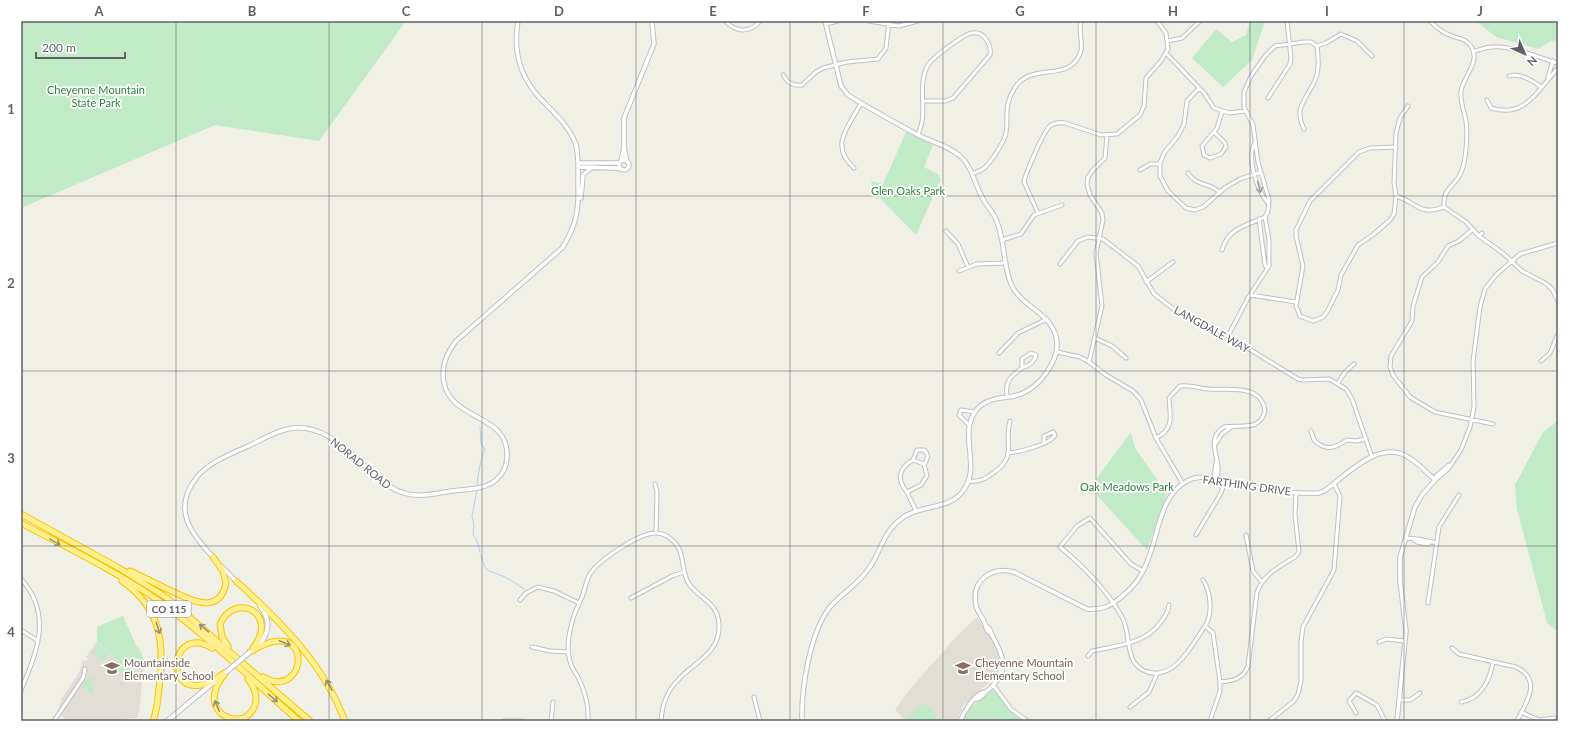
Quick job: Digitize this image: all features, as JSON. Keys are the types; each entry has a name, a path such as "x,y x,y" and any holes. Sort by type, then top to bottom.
{"highway":[{"name":"CO 115","path":"21,514 158,592 236,656 310,721"},
{"name":"CO 115","path":"21,523 156,599 181,618 299,721"},
{"path":"83,548 192,601 202,603 216,600 225,589 224,574 213,557"},
{"path":"81,556 130,587 143,600 155,620 162,642 163,659 157,704 153,721"},
{"path":"236,581 262,604 309,655 330,688 345,721"},
{"path":"236,656 222,637 220,628 222,620 233,609 247,608 260,620 262,634 250,652"},
{"path":"244,663 263,677 276,682 288,679 297,668 298,660 296,651 290,644 284,641 277,640 267,642 250,652"},
{"path":"226,672 203,685 191,685 184,682 178,674 176,658 184,648 198,643 208,645 231,661"},
{"path":"226,672 216,688 214,702 217,710 223,715 231,719 241,719 253,710 256,697 254,687 238,668"}],"main road":[{"name":"NORAD ROAD","path":"167,721 265,638 268,629 268,620 262,609 236,581"}],"street":[{"name":"NORAD ROAD","path":"236,581 193,536 187,520 186,500 194,481 200,473 212,464 287,429 309,428 327,436 388,485 401,493 416,496 477,488 495,481 505,469 507,460 506,444 500,431 494,426 464,410 450,398 443,380 445,359 450,348 456,341 562,248 574,228 579,205 576,146 560,118 530,85 518,63 515,44 518,21"},
{"path":"578,165 625,170 628,168 624,147 624,118 654,44 652,21"},
{"path":"725,21 730,26 742,31 749,30 760,21"},
{"path":"802,721 805,676 824,616 834,603 866,573 887,534 902,518 916,511 951,502 962,493 968,480 970,470 969,425 975,412 986,402 1020,394 1030,389 1052,366 1057,352 1056,335 1047,319 1027,304 1011,284 996,218 981,196 972,174 963,158 861,103 844,90 835,65 826,23 838,21"},
{"path":"869,21 903,25 918,21"},
{"path":"972,174 985,168 1003,141 1006,134 1006,111 1009,100 1019,80 1036,73 1065,70 1077,58 1082,44 1081,21"},
{"path":"1038,213 1024,182 1046,130 1054,124 1065,122 1107,135 1117,134 1140,115 1144,106 1146,78 1166,54 1168,41 1164,29 1157,21"},
{"path":"1168,41 1182,38 1200,21"},
{"path":"1268,98 1290,64 1291,58 1287,21"},
{"path":"1430,21 1447,34 1464,40 1474,51 1474,63 1463,84 1461,97 1466,126 1463,167 1461,174 1444,195 1444,207"},
{"path":"783,75 791,84 802,85 816,72 835,65 857,60 878,59 886,48 889,23"},
{"path":"918,134 923,121 923,101 924,76 929,63 934,57 969,33 982,35 990,45 990,55 957,94 945,101 923,101"},
{"path":"1317,46 1326,43 1341,34 1358,41 1372,56"},
{"path":"1222,250 1225,241 1232,232 1260,219 1265,216 1268,211 1269,200 1261,172 1253,126 1244,107 1244,92 1251,76 1265,56 1276,46 1311,42 1317,46"},
{"path":"1304,129 1300,120 1299,112 1304,99 1316,80 1319,66 1317,46"},
{"path":"1474,51 1496,46 1522,51 1535,57 1558,63"},
{"path":"1166,54 1199,88 1212,105 1222,112 1233,113 1245,111"},
{"path":"1548,79 1553,61"},
{"path":"1487,100 1491,108 1499,111 1517,110 1528,102 1558,68"},
{"path":"1509,76 1516,74 1532,80 1541,87"},
{"path":"1199,88 1187,101 1184,124 1178,136 1164,153 1160,164 1160,176 1168,191 1186,208 1196,210 1219,192 1240,179 1261,172"},
{"path":"854,168 842,155 840,144 861,103"},
{"path":"1396,148 1370,148 1359,152 1307,205 1296,233 1303,266 1296,302 1298,313 1306,319 1316,320 1326,315 1338,290 1341,275 1360,242 1371,236 1390,220 1394,214 1396,196 1394,178 1398,122 1408,106"},
{"path":"1214,132 1225,143 1226,147 1222,154 1210,158 1204,155 1202,146 1214,132 1222,112"},
{"path":"1089,362 1102,306 1096,260 1103,220 1102,214 1090,195 1087,184 1088,177 1092,171 1105,158 1107,135"},
{"path":"1255,143 1252,147 1250,160 1261,194 1268,203"},
{"path":"620,169 620,162 624,147"},
{"path":"578,165 627,162"},
{"path":"1140,170 1150,164 1160,164"},
{"path":"579,205 583,175 592,167"},
{"path":"1188,173 1199,184 1212,186 1219,192"},
{"path":"1396,196 1426,211 1432,211 1444,207"},
{"path":"1002,240 1021,234 1030,220 1038,213 1062,205"},
{"path":"1444,207 1480,234 1525,273 1549,286 1558,301"},
{"path":"1228,336 1250,295 1269,266 1269,240 1266,231 1265,216"},
{"path":"1260,219 1264,265 1267,268"},
{"path":"1473,229 1459,241 1448,246 1438,262 1422,277 1414,306 1412,321 1391,356 1390,363 1393,375 1410,397 1435,412 1493,424"},
{"path":"946,231 958,244 968,267"},
{"path":"1260,232 1266,231"},
{"path":"1060,264 1078,241 1088,237 1099,238"},
{"name":"LANGDALE WAY","path":"1099,238 1108,242 1138,266 1154,294 1180,314 1228,336 1298,379 1308,380 1323,378 1338,383"},
{"path":"1397,721 1406,626 1399,568 1406,538 1418,500 1434,480 1448,469 1449,465 1464,445 1472,419 1473,361 1482,298 1493,278 1511,261 1523,253 1558,243"},
{"path":"1146,282 1173,262"},
{"path":"959,270 981,263 988,265 1006,263"},
{"path":"1250,295 1296,302"},
{"path":"999,353 1018,333 1047,319"},
{"path":"1541,361 1550,353 1558,334"},
{"path":"1095,338 1112,346 1126,358"},
{"path":"1057,352 1080,357 1127,387 1137,396 1143,405 1156,438 1183,484"},
{"path":"1007,396 1006,387 1009,378 1034,361 1036,355 1031,353 1024,356 1021,362 1022,368"},
{"path":"1354,364 1345,372 1338,383 1349,393 1372,457"},
{"path":"1156,438 1168,430 1170,425 1169,398 1180,386 1247,390 1258,396 1262,400 1265,411 1260,421 1250,426 1224,427 1218,432 1214,439 1216,462 1218,465 1215,478"},
{"path":"969,425 959,415 961,410 975,412"},
{"path":"968,480 978,481 987,478 1003,465 1009,453 1008,427 1010,421"},
{"path":"1311,432 1314,440 1326,448 1337,447 1347,440 1356,441 1366,439"},
{"path":"1009,453 1020,452 1044,443"},
{"path":"907,492 925,481 927,476 924,464 927,459 927,454 924,450 917,450 913,460 907,463 899,475 900,481 916,511"},
{"name":"FARTHING DRIVE","path":"960,721 967,708 993,685 1003,671 1004,663 1000,649 978,610 976,594 983,579 996,570 1014,572 1087,609 1099,609 1113,604 1130,589 1143,571 1169,498 1177,488 1198,478 1215,478 1261,489 1319,493 1372,457 1390,452 1407,456 1434,480"},
{"path":"913,460 924,464"},
{"path":"1196,535 1221,493 1224,481"},
{"path":"654,484 657,492 656,533"},
{"path":"1269,721 1294,701 1298,694 1301,681 1301,642 1303,627 1334,570 1340,496 1334,484"},
{"path":"1220,682 1236,680 1244,674 1248,666 1257,592 1267,576 1295,557 1299,552 1295,515 1296,492"},
{"path":"1428,603 1440,524 1459,495"},
{"path":"1143,571 1131,564 1090,518 1077,526 1066,537 1060,547 1076,560 1101,586 1123,619 1132,657 1138,666 1157,674 1171,670 1178,663 1208,620 1210,611 1206,585 1203,580"},
{"path":"588,721 585,695 571,665 568,652 571,626 587,579 594,569 635,540 645,535 656,533 667,536 677,545 682,554 684,572 691,586 713,607 718,619 719,634 716,644 710,653 681,676 670,690 665,701 661,721"},
{"path":"1246,535 1253,571 1262,582"},
{"path":"1406,538 1419,543 1437,543"},
{"path":"631,598 672,576 684,572"},
{"path":"21,578 30,590 38,608 40,621 38,641 21,690"},
{"path":"520,600 526,593 538,586 554,591 579,603"},
{"path":"1088,656 1092,651 1145,638 1152,633 1168,612 1168,606"},
{"path":"1205,626 1212,633 1220,682 1220,691 1210,721"},
{"path":"21,630 38,641"},
{"path":"1379,642 1386,639 1405,641"},
{"path":"532,647 550,651 568,652"},
{"path":"1452,648 1459,654 1516,667 1527,677 1530,692 1517,721"},
{"path":"1461,702 1471,699 1484,687 1490,675 1493,662"},
{"path":"54,721 83,678 85,669"},
{"path":"21,674 26,676"},
{"path":"1130,707 1149,692 1157,674"},
{"path":"993,685 1011,710 1027,721"},
{"path":"1356,713 1349,701 1356,693 1377,705 1385,721"},
{"path":"1399,700 1413,699 1420,693"},
{"path":"754,697 760,721"},
{"path":"551,721 553,702"},
{"path":"1521,712 1539,720 1554,718"},
{"path":"504,721 522,721"}],"shaded area":[{"name":"Mountainside Elementary School","path":"123,616 144,663 139,712 137,718 106,721 65,721 64,718 58,714 54,721 62,698 80,671 82,661 89,660 86,657 97,641 97,627"},
{"name":"Cheyenne Mountain Elementary School","path":"977,617 995,644 999,654 999,665 995,677 964,705 956,721 906,721 895,710 909,690 956,637"}],"green space":[{"name":"Cheyenne Mountain State Park","path":"21,21 406,21 319,141 215,125 21,208"},
{"path":"1250,21 1265,21 1252,60 1223,87 1192,58 1216,29 1232,42 1246,35"},
{"path":"1476,21 1558,21 1558,40 1551,41 1538,49 1496,37"},
{"name":"Glen Oaks Park","path":"906,132 933,145 924,167 939,175 940,181 916,235 875,193 871,181 883,184"},
{"path":"1558,421 1558,632 1547,623 1517,509 1515,485 1543,432"},
{"name":"Oak Meadows Park","path":"1131,432 1135,448 1167,494 1147,550 1095,493 1088,490"},
{"path":"123,616 136,646 140,650 118,660 97,641 97,627"},
{"path":"98,645 109,653 104,660 93,652"},
{"path":"141,651 144,663 141,666 134,670 116,673 114,665 118,660"},
{"path":"93,677 93,694 84,689 83,685 88,678"},
{"path":"992,689 1002,698 1012,713 1023,721 963,721 970,708"},
{"path":"924,702 937,716 932,721 909,721 907,718"}],"waterway":[{"path":"477,487 482,457 485,450 481,443 480,427"},
{"path":"477,490 472,516 474,525 473,534 480,552"},
{"path":"481,555 486,569 505,577 524,589"}],"place":[{"name":"Mountainside Elementary School","path":"112,668"},
{"name":"Cheyenne Mountain Elementary School","path":"963,668"}]}
